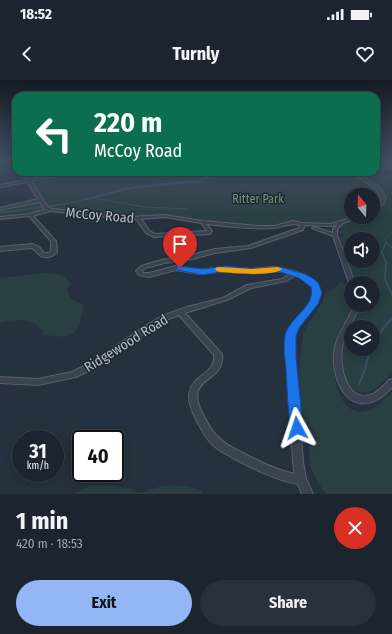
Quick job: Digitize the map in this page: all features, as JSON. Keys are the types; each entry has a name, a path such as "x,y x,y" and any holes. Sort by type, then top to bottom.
{"street":[{"path":"0,186 23,181"},
{"name":"McCoy Road","path":"30,181 48,210 138,218 165,216 202,222 258,227 274,227 293,222 305,225 327,225 344,222"},
{"path":"367,181 375,188"},
{"path":"380,191 384,198 383,202 380,204"},
{"path":"0,209 42,202"},
{"path":"0,218 30,215 48,210"},
{"path":"0,249 29,246 37,248 43,255 50,255 54,252 53,241 30,215"},
{"path":"138,218 148,232 156,236 208,233 210,231 202,222"},
{"path":"340,223 336,228 335,235 349,276"},
{"path":"308,494 301,480 298,462 290,343 294,327 313,304 317,290 311,281 292,272 275,269 252,271 226,269 199,272 176,268 147,275 141,274 139,271 142,267 164,261 192,257 215,251 254,246 300,229 305,225 335,235"},
{"name":"Ridgewood Road","path":"0,380 38,382 73,375 97,363 151,324 180,312 225,299 254,285 284,280 290,276 292,272"},
{"path":"180,312 218,354 219,361 216,367 197,385 193,394 200,418 214,440 222,447 273,473 301,480"},
{"path":"354,312 342,336 338,350 339,368 344,388 355,397 366,400 373,398 392,382"}],"green space":[{"name":"Ritter Park","path":"33,181 392,181 392,374 371,391 353,391 344,375 341,360 344,344 344,356 380,356 380,320 355,320 358,312 380,312 380,276 353,276 350,268 380,268 380,232 344,232 344,253 337,237 343,237 343,235 337,233 339,228 341,231 345,229 332,223 312,224 294,221 261,227 201,221 163,215 126,217 53,210 48,205"},
{"path":"36,202 39,203 44,210 0,218 0,210"},
{"path":"45,273 56,274 66,278 71,285 67,289 69,295 84,305 79,326 74,333 66,337 44,335 41,329 36,325 25,320 0,323 0,278"},
{"path":"339,283 344,284 344,312 350,312 346,320 344,320 344,324 337,339 333,358 337,388 341,397 346,405 353,410 362,412 376,407 392,393 392,494 326,494 310,466 308,436 303,423 298,379 303,335 322,303 325,294 336,287"},
{"path":"91,485 135,489 137,493 164,486 180,486 201,490 202,494 74,494"}],"water":[{"path":"179,181 202,181 135,188 74,203 0,214 0,212 73,202 129,187"}],"waterway":[{"path":"95,198 144,207 188,209"},
{"path":"382,252 386,242 385,238 392,232"},
{"path":"386,243 392,248"},
{"path":"381,251 386,262 385,279 392,295"},
{"path":"380,333 392,318"},
{"path":"359,384 368,356"}],"slow traffic":[{"path":"220,269 258,271 278,269"}],"route":[{"path":"180,268 195,272 218,269 252,271 280,269 302,276 311,281 315,286 317,290 316,299 294,327 290,343 297,428"}]}
